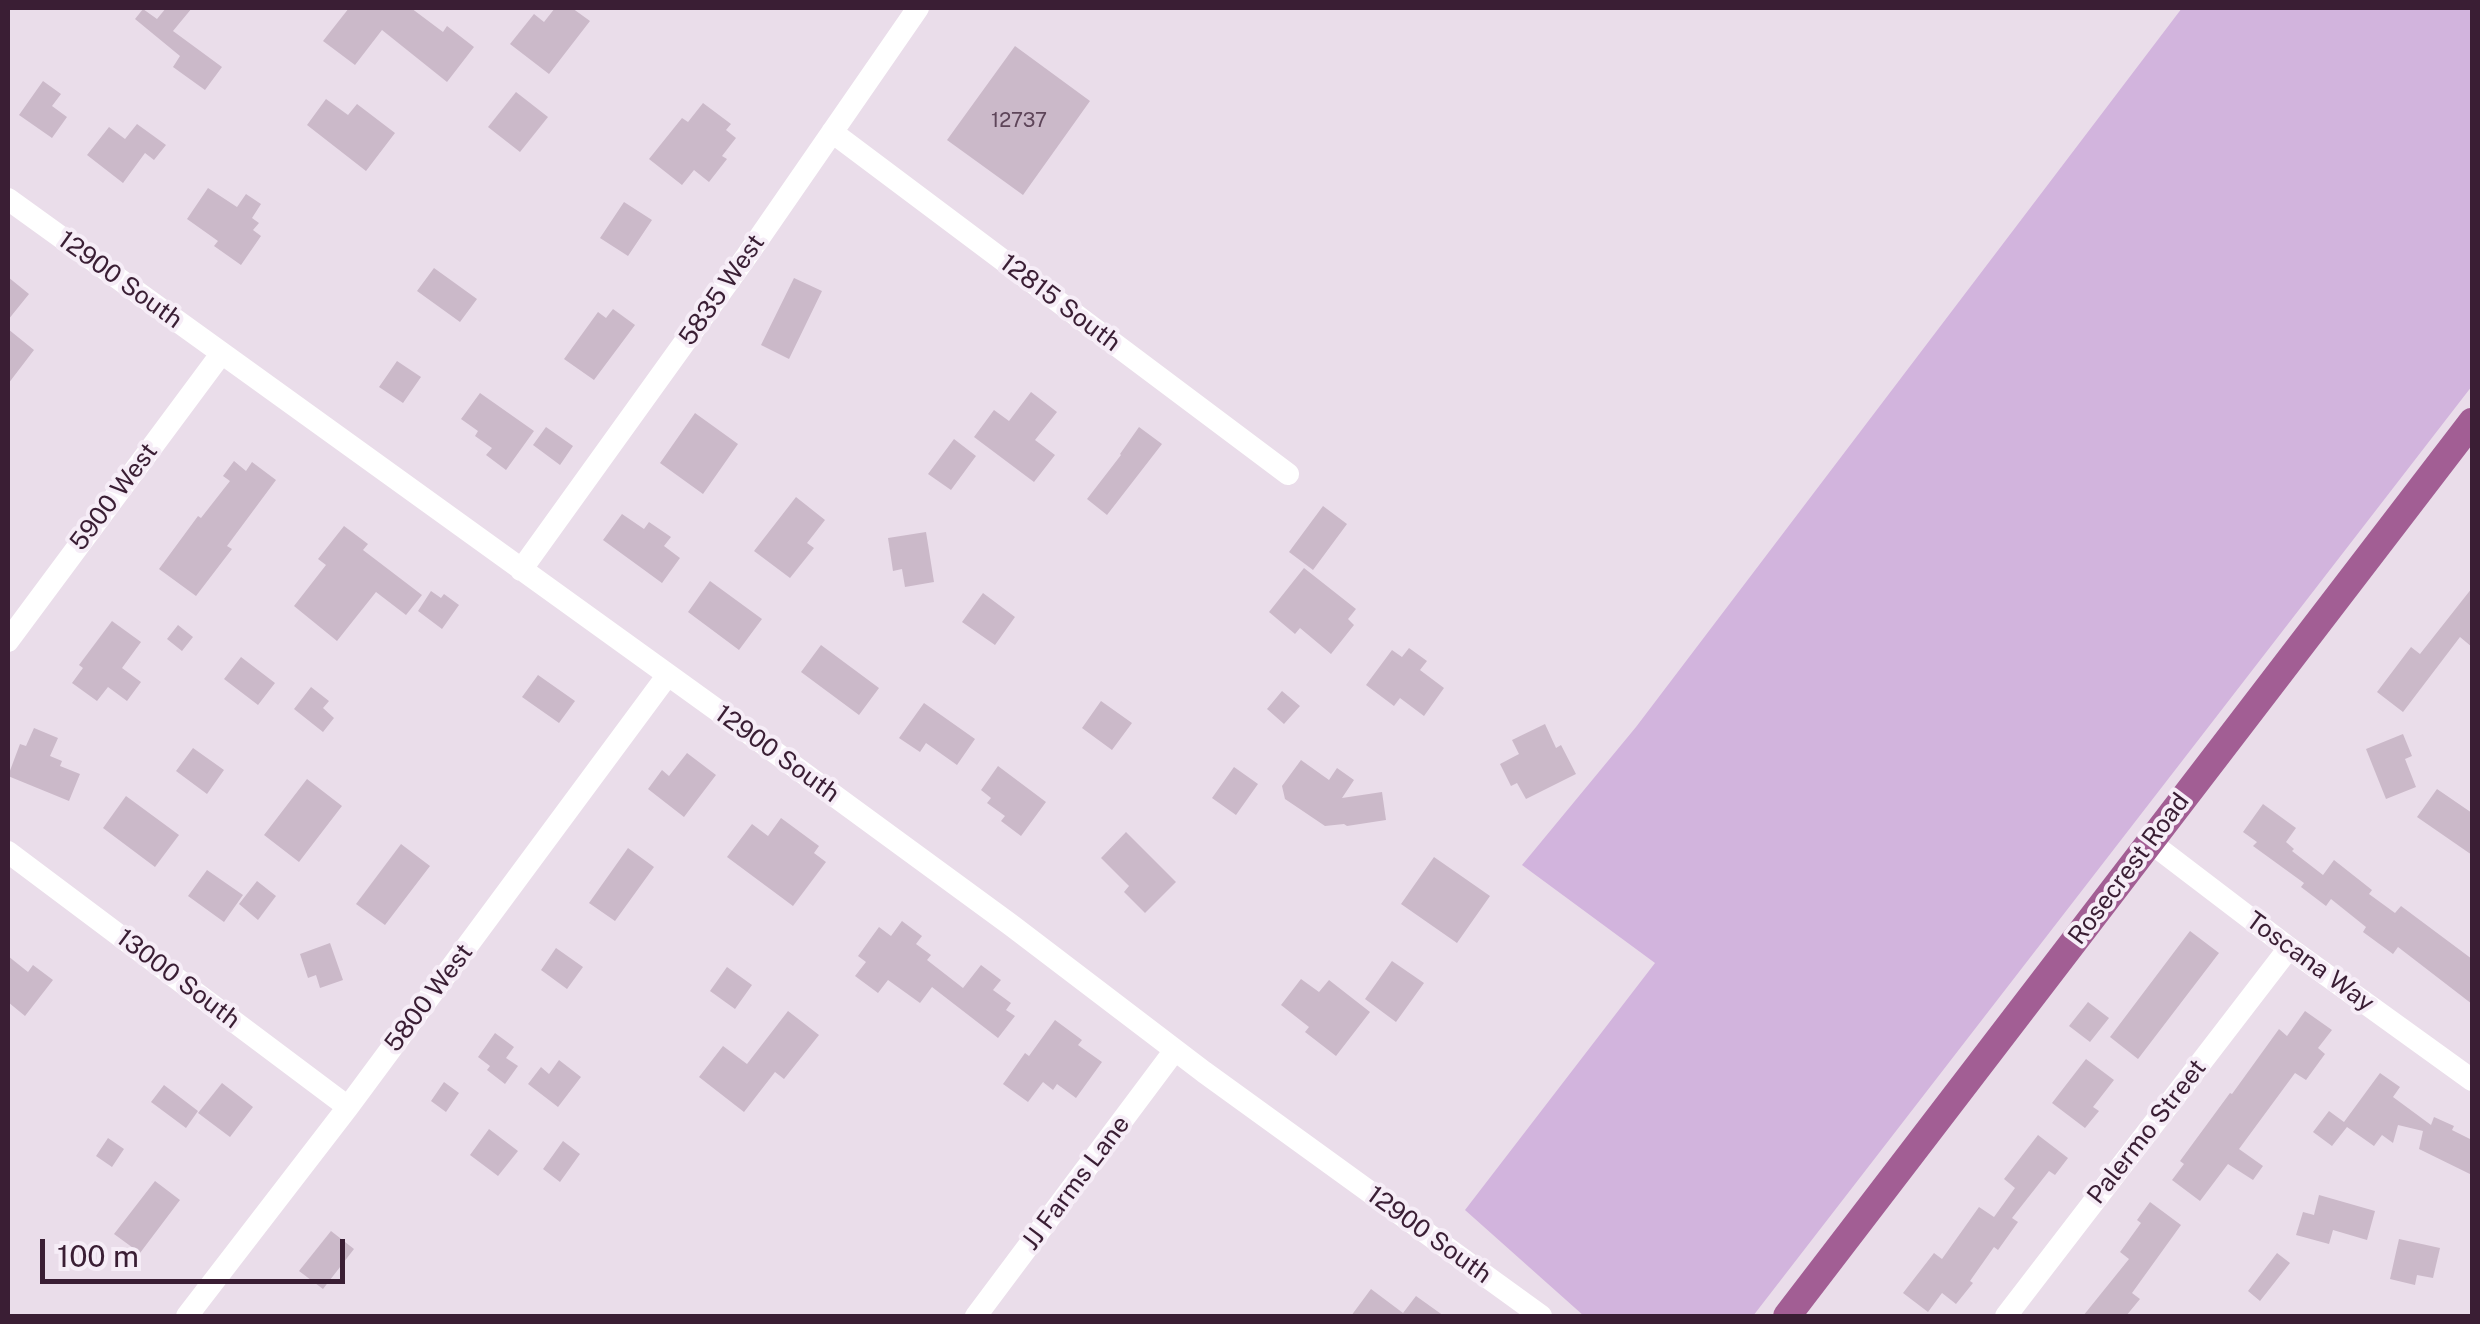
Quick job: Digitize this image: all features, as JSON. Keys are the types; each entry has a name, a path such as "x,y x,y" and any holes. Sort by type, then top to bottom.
{"main road":[{"name":"Rosecrest Road","path":"1787,1316 2472,422"}],"street":[{"name":"5835 West","path":"521,570 746,257 918,8"},
{"name":"12815 South","path":"832,132 1288,474"},
{"name":"12900 South","path":"8,199 736,723 1541,1316"},
{"name":"5900 West","path":"8,641 221,354"},
{"name":"5800 West","path":"187,1316 667,676"},
{"name":"Toscana Way","path":"2150,842 2472,1080"},
{"name":"13000 South","path":"8,852 348,1106"},
{"name":"Palermo Street","path":"2006,1316 2289,948"},
{"name":"JJ Farms Lane","path":"976,1316 1175,1050"}],"shaded area":[{"path":"2182,8 2472,8 2472,386 1753,1316 1584,1316 1465,1210 1655,963 1522,865 1636,727"}],"building":[{"path":"166,8 192,8 173,31 222,67 205,90 173,67 180,56 135,19 143,9 157,19"},
{"path":"349,8 411,8 443,32 447,26 474,47 447,82 382,30 355,65 323,41"},
{"path":"555,8 572,8 590,21 549,74 510,44 534,14 544,22"},
{"path":"1015,46 1090,101 1023,195 947,140"},
{"path":"43,81 61,94 52,106 67,117 52,138 19,115"},
{"path":"516,92 548,117 520,152 488,127"},
{"path":"326,99 348,115 357,104 395,133 366,171 307,125"},
{"path":"703,103 731,124 726,130 736,138 722,156 727,159 709,182 694,170 682,185 649,159 682,118 688,122"},
{"path":"137,124 166,145 154,160 145,153 123,183 87,155 109,127 125,139"},
{"path":"208,188 237,207 246,194 261,204 252,218 259,223 253,230 261,236 241,265 214,246 218,241 187,219"},
{"path":"624,202 652,220 628,256 600,238"},
{"path":"434,268 477,299 460,322 417,291"},
{"path":"8,277 29,294 8,320"},
{"path":"794,278 822,291 789,359 761,345"},
{"path":"613,309 635,325 594,380 564,359 598,312 606,318"},
{"path":"8,329 34,350 8,384"},
{"path":"397,361 421,377 403,403 379,387"},
{"path":"1031,392 1057,412 1035,440 1055,455 1034,482 974,437 994,410 1009,421"},
{"path":"480,393 534,431 506,470 486,455 492,448 461,419"},
{"path":"695,413 738,444 703,494 660,463"},
{"path":"546,427 573,446 560,465 533,445"},
{"path":"1139,427 1162,444 1107,515 1087,499"},
{"path":"954,439 976,456 951,490 928,474"},
{"path":"234,461 246,471 252,462 276,480 196,596 159,569 230,481 223,476"},
{"path":"796,497 825,520 807,543 814,548 790,578 754,551"},
{"path":"1323,506 1347,524 1313,570 1289,552"},
{"path":"622,514 644,529 649,522 671,537 664,546 680,558 662,583 603,540"},
{"path":"344,526 368,544 363,550 422,595 406,615 376,592 337,641 294,606 326,565 318,559"},
{"path":"926,532 934,582 905,587 902,569 893,571 888,538"},
{"path":"1304,568 1356,609 1348,619 1354,625 1331,654 1300,628 1295,634 1269,612"},
{"path":"710,581 762,619 739,650 688,612"},
{"path":"2472,588 2472,647 2460,637 2403,712 2377,692 2411,647 2420,654"},
{"path":"431,591 441,598 444,594 459,605 442,629 418,611"},
{"path":"983,593 1015,617 995,645 962,622"},
{"path":"112,621 141,642 122,668 141,682 127,701 108,687 97,701 72,683 83,668 79,665"},
{"path":"178,625 193,637 182,651 167,639"},
{"path":"821,645 879,688 859,715 801,672"},
{"path":"1409,648 1427,661 1420,670 1444,688 1424,716 1400,698 1394,706 1366,685 1392,650 1402,657"},
{"path":"241,657 275,683 258,705 224,679"},
{"path":"538,675 575,701 559,723 522,697"},
{"path":"311,687 329,701 323,708 334,718 323,732 294,709"},
{"path":"1282,691 1300,706 1284,724 1267,709"},
{"path":"1101,701 1132,723 1112,750 1082,728"},
{"path":"924,703 975,739 957,765 926,743 920,752 899,738"},
{"path":"1545,724 1556,748 1561,745 1576,774 1526,799 1517,783 1511,786 1500,764 1519,754 1512,740"},
{"path":"34,728 58,738 50,756 62,761 60,766 80,774 69,801 8,776 20,744 26,746"},
{"path":"2403,734 2412,756 2405,759 2416,787 2386,799 2366,749"},
{"path":"193,748 224,770 207,794 176,771"},
{"path":"687,753 716,775 684,817 648,789 662,770 669,776"},
{"path":"1301,760 1329,780 1337,768 1354,780 1342,798 1382,792 1386,820 1325,826 1285,799 1282,786"},
{"path":"998,766 1046,802 1021,836 1001,821 1005,816 987,803 991,798 981,790"},
{"path":"1234,767 1258,784 1236,815 1212,798"},
{"path":"307,779 342,806 299,862 264,835"},
{"path":"2437,789 2472,813 2472,855 2417,817"},
{"path":"126,796 179,835 155,867 103,828"},
{"path":"2263,804 2296,828 2286,842 2323,875 2334,860 2395,913 2401,906 2472,959 2472,1004 2398,947 2393,954 2363,932 2366,927 2331,899 2326,906 2301,887 2304,883 2253,846 2257,842 2243,832"},
{"path":"781,818 819,846 814,853 826,862 793,906 727,857 752,824 768,836"},
{"path":"1126,832 1176,882 1145,913 1124,892 1129,886 1101,858"},
{"path":"401,844 430,866 385,925 356,904"},
{"path":"628,848 654,867 615,921 589,903"},
{"path":"1434,857 1490,896 1457,943 1401,904"},
{"path":"207,870 243,895 224,922 188,896"},
{"path":"257,881 276,896 258,920 239,904"},
{"path":"902,921 922,936 916,944 931,955 927,960 963,988 981,965 1001,980 993,990 1011,1003 1006,1010 1015,1016 998,1038 932,987 920,1003 888,980 878,993 855,976 866,962 858,956 879,927 891,936"},
{"path":"2190,931 2219,953 2138,1059 2110,1037"},
{"path":"330,943 343,980 320,988 316,975 308,978 300,954"},
{"path":"556,948 583,967 567,989 541,970"},
{"path":"8,956 28,972 33,965 53,980 25,1016 8,1002"},
{"path":"1392,961 1424,983 1396,1022 1365,999"},
{"path":"727,967 752,985 735,1009 710,991"},
{"path":"1301,979 1319,992 1329,980 1370,1012 1336,1056 1305,1032 1309,1027 1281,1005"},
{"path":"2088,1002 2109,1018 2090,1042 2069,1026"},
{"path":"788,1011 819,1035 784,1079 775,1072 744,1112 699,1077 723,1046 747,1064"},
{"path":"2305,1011 2332,1030 2318,1048 2325,1054 2306,1080 2295,1073 2239,1149 2263,1166 2253,1180 2228,1164 2200,1201 2172,1180 2184,1164 2180,1161 2279,1029 2287,1036"},
{"path":"1055,1020 1082,1040 1078,1045 1102,1062 1076,1098 1057,1084 1053,1090 1043,1082 1028,1102 1003,1084"},
{"path":"495,1033 514,1047 506,1058 518,1066 505,1084 478,1057"},
{"path":"2086,1059 2114,1080 2093,1107 2099,1111 2085,1128 2052,1103"},
{"path":"559,1060 581,1077 558,1107 528,1084 541,1067 549,1074"},
{"path":"2380,1073 2400,1087 2393,1097 2431,1125 2434,1117 2472,1140 2472,1175 2419,1149 2423,1131 2398,1125 2393,1143 2382,1135 2374,1146 2347,1127 2332,1146 2313,1132 2329,1111 2344,1122"},
{"path":"444,1082 459,1093 446,1112 431,1101"},
{"path":"222,1083 253,1107 230,1137 198,1113"},
{"path":"164,1085 198,1111 186,1128 151,1102"},
{"path":"489,1129 518,1151 498,1176 470,1155"},
{"path":"2038,1135 2068,1158 2055,1175 2049,1171 2012,1218 2018,1222 1998,1250 1994,1247 1956,1304 1942,1293 1928,1312 1903,1293 1934,1253 1942,1259 1979,1207 1994,1217 2015,1188 2004,1179"},
{"path":"108,1138 124,1149 112,1167 96,1156"},
{"path":"563,1141 580,1154 560,1182 543,1169"},
{"path":"155,1181 180,1200 140,1253 114,1234"},
{"path":"2319,1195 2375,1211 2367,1240 2333,1230 2329,1244 2296,1235 2303,1212 2314,1215"},
{"path":"2150,1202 2181,1225 2132,1293 2140,1299 2126,1316 2083,1316 2129,1259 2120,1252 2141,1223 2137,1220"},
{"path":"331,1231 354,1249 323,1289 299,1271"},
{"path":"2399,1239 2440,1248 2433,1278 2417,1275 2415,1285 2390,1279"},
{"path":"2277,1253 2290,1263 2260,1301 2248,1291"},
{"path":"1371,1289 1403,1313 1416,1296 1444,1316 1351,1316"}]}
